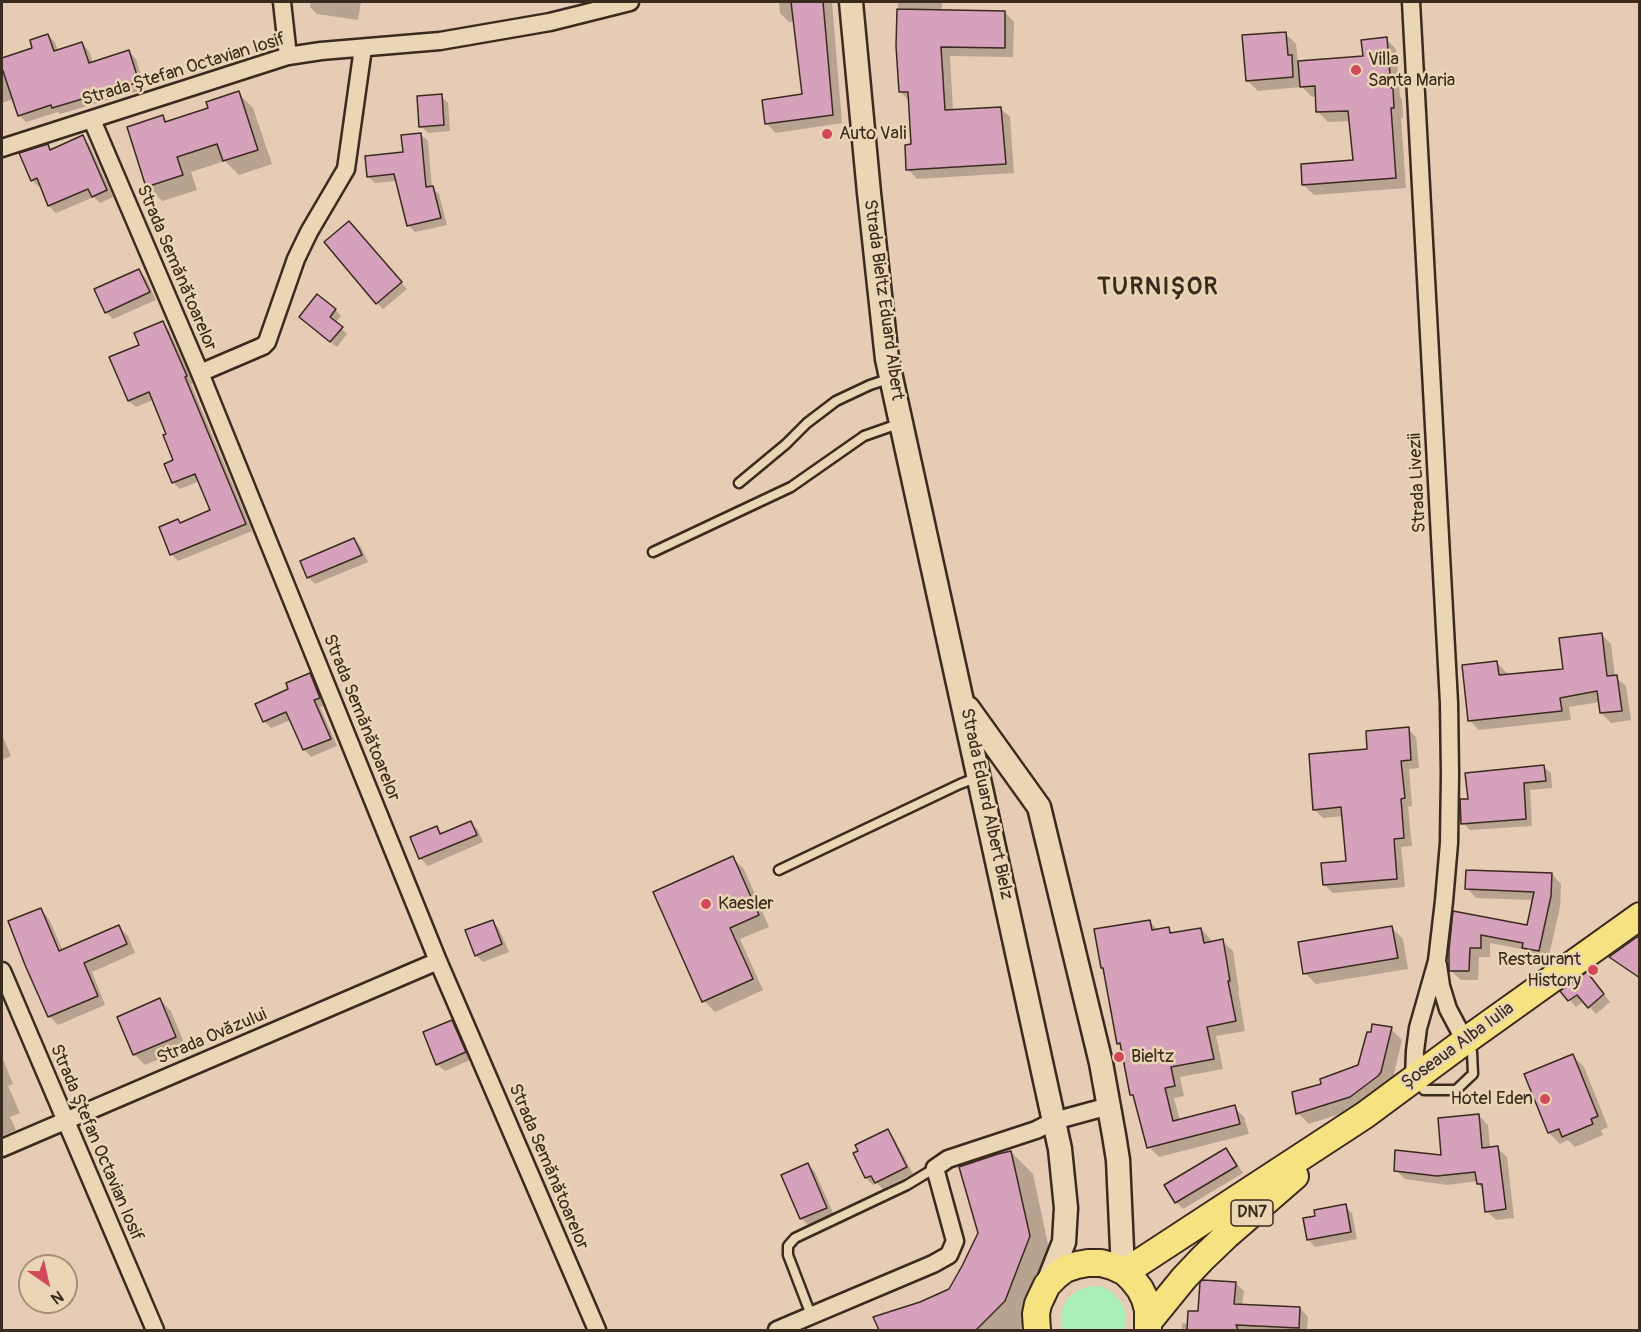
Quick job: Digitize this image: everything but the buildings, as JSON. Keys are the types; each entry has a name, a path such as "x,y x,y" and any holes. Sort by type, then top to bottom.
{"main road":[{"name":"Șoseaua Alba Iulia","path":"1149,1326 1148,1310 1140,1289 1124,1272 1365,1115 1639,916"},
{"name":"Șoseaua Alba Iulia","path":"1149,1326 1184,1278 1218,1244 1365,1115"},
{"path":"1034,1325 1038,1304 1047,1285 1065,1269 1088,1263 1101,1263 1124,1272"}],"street":[{"path":"282,2 288,56"},
{"name":"Strada Ștefan Octavian Iosif","path":"2,148 288,56 440,41 550,22 630,2"},
{"name":"Strada Bieltz Eduard Albert","path":"851,2 880,305 891,378 963,700"},
{"name":"Strada Livezii","path":"1411,2 1449,703 1449,843 1444,901 1437,961 1414,1051 1414,1078"},
{"path":"200,373 263,346 267,342 296,259 346,169 363,48"},
{"name":"Strada Semănătoarelor","path":"92,120 200,373 438,961 597,1330"},
{"name":"Strada Eduard Albert Bielz","path":"963,700 1063,1172 1066,1208 1064,1242 1047,1285"},
{"name":"Strada Eduard Albert Bielz","path":"963,700 1039,807 1098,1051 1109,1106 1118,1160 1124,1272"},
{"name":"Strada Ovăzului","path":"2,1148 438,961"},
{"name":"Strada Livezii","path":"1437,961 1441,987 1448,1009 1465,1041"},
{"name":"Strada Ștefan Octavian Iosif","path":"2,971 155,1330"},
{"path":"777,1330 933,1264 949,1255 955,1241 935,1168 948,1159 1036,1130 1054,1121 1109,1106"}],"lane":[{"path":"739,483 786,444 807,423 836,401 891,378"},
{"path":"653,552 791,487 864,436 901,423"},
{"path":"779,870 979,777"},
{"path":"1414,1078 1424,1090 1456,1090 1473,1074 1472,1052 1465,1041"},
{"path":"811,1315 788,1255 788,1246 795,1238 907,1185 935,1168"}],"green space":[{"path":"1091,1286 1103,1287 1121,1302 1126,1313 1126,1325 1123,1330 1063,1330 1062,1310 1068,1298 1079,1290"}],"place":[{"name":"Villa Santa Maria","path":"1356,70"},
{"name":"Auto Vali","path":"827,134"},
{"name":"Kaesler","path":"706,904"},
{"name":"Restaurant History","path":"1593,970"},
{"name":"Bieltz","path":"1119,1057"},
{"name":"Hotel Eden","path":"1545,1099"}],"district":[{"name":"TURNIȘOR","path":"1158,288"}]}
